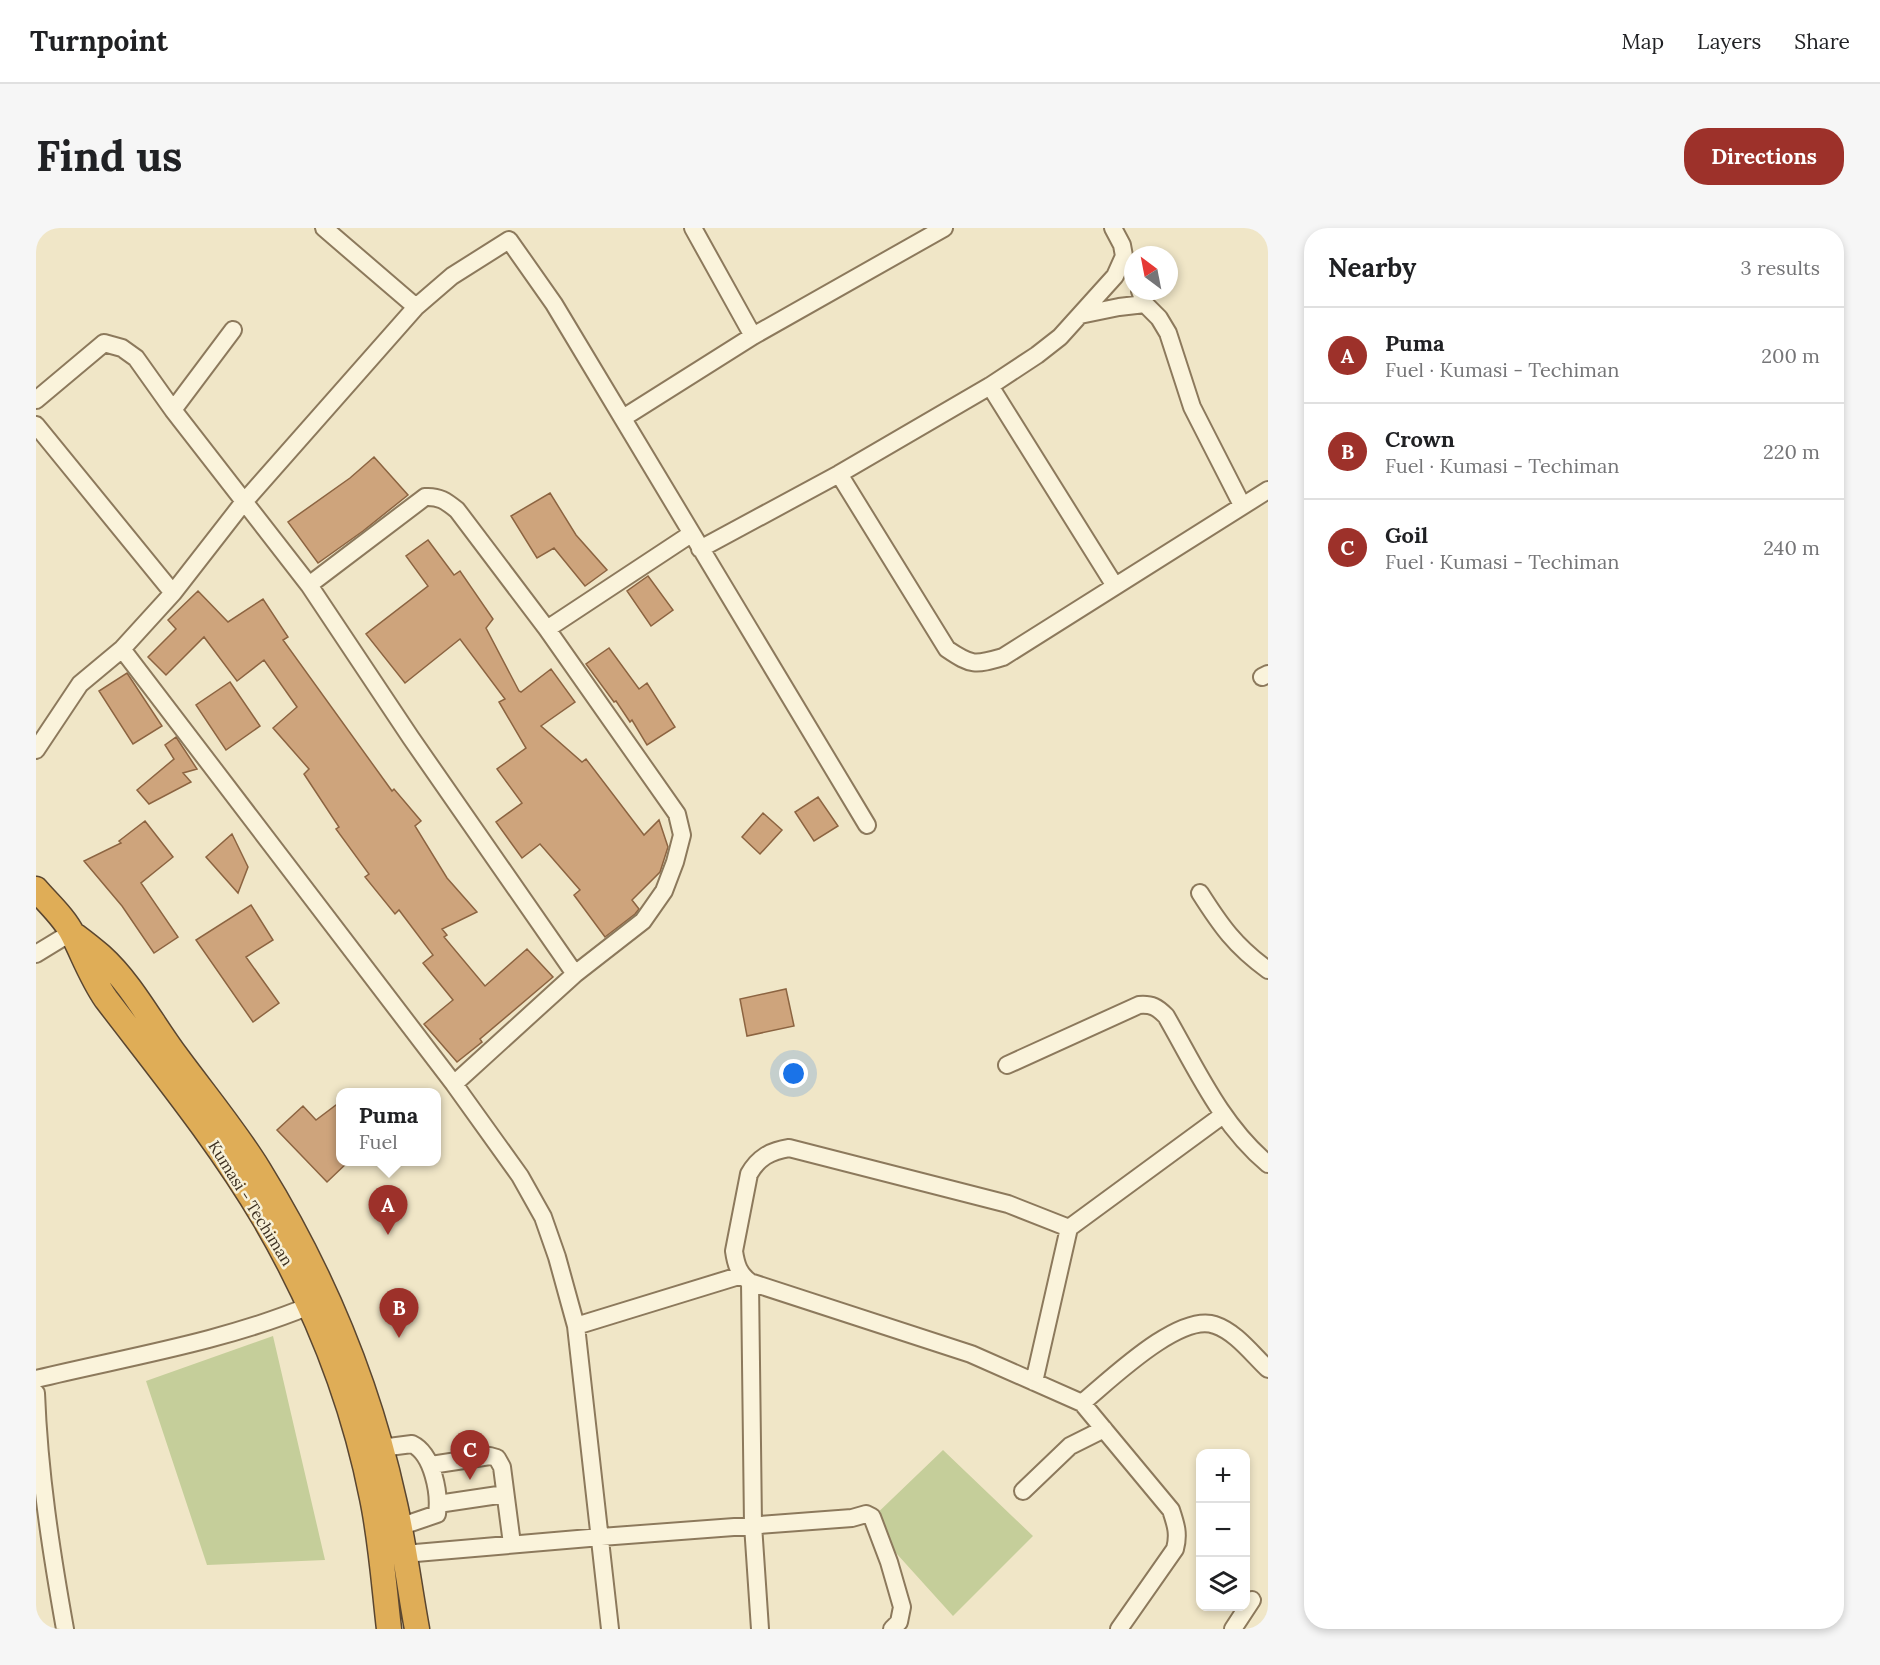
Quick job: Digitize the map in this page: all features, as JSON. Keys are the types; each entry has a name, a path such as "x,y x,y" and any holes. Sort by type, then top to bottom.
{"highway":[{"name":"Kumasi - Techiman","path":"36,889 72,932 97,986 196,1116 258,1209 291,1266 340,1382 358,1439 372,1499 389,1629"},
{"path":"72,932 102,956 117,974 258,1168 313,1266 341,1327 366,1394 399,1527 417,1629"}],"street":[{"path":"324,228 416,307"},
{"path":"693,228 753,336"},
{"path":"623,418 753,336 944,228"},
{"path":"700,549 839,474 990,386 1037,355 1060,337 1110,284 1124,256 1122,245 1113,228"},
{"path":"36,750 80,684 122,649 173,592 243,503 416,307 506,234 554,304 867,825"},
{"path":"1080,315 1119,307 1136,300"},
{"path":"1145,300 1168,333 1192,407 1242,505"},
{"path":"172,410 232,330"},
{"path":"36,400 104,344 122,348 136,358 172,410 309,585 417,748 575,974"},
{"path":"990,386 1115,586"},
{"path":"36,425 173,592"},
{"path":"839,474 947,649 960,658 978,664 1003,657 1268,490"},
{"path":"309,585 425,497 436,497 445,501 456,510 547,629 677,814 682,835 675,862 664,891 643,921 575,974 454,1084"},
{"path":"547,629 692,534"},
{"path":"122,649 454,1084 520,1176 543,1217 557,1257 576,1326 610,1629"},
{"path":"1200,893 1224,931 1248,955 1268,970"},
{"path":"36,954 72,932"},
{"path":"1007,1065 1139,1005 1151,1004 1166,1016 1223,1115 1255,1153 1268,1164"},
{"path":"1034,1382 1069,1228 1223,1115"},
{"path":"760,1629 753,1525 746,1279 736,1263 734,1251 749,1174 755,1164 764,1156 789,1148 1008,1204 1069,1228"},
{"path":"576,1326 746,1279 971,1354 1082,1403 1171,1510 1178,1535 1175,1549 1119,1629"},
{"path":"36,1379 219,1337 287,1316 309,1306"},
{"path":"1082,1403 1161,1339 1181,1328 1197,1323 1213,1324 1229,1331 1268,1369"},
{"path":"36,1394 38,1449 48,1528 65,1629"},
{"path":"1023,1491 1070,1446 1104,1429"},
{"path":"381,1448 412,1444 424,1452 431,1465 438,1512 435,1516 399,1527"},
{"path":"431,1465 494,1456 497,1458 502,1467 512,1545"},
{"path":"438,1504 505,1494"},
{"path":"404,1554 852,1518 866,1514 872,1517 890,1562 902,1607 899,1622 892,1629"},
{"path":"1233,1629 1252,1600"}],"green space":[{"path":"273,1336 325,1560 207,1565 146,1381"},
{"path":"943,1450 1033,1536 953,1616 868,1522"}],"building":[{"path":"374,457 408,495 318,563 288,522 350,478"},
{"path":"550,493 576,535 607,570 585,586 554,548 537,558 511,516"},
{"path":"428,540 454,575 460,571 493,619 486,628 519,691 521,692 551,669 575,702 541,726 582,762 586,759 644,835 659,820 668,847 660,872 632,900 639,909 635,914 605,937 574,895 580,890 540,844 522,858 496,822 522,803 497,769 526,748 499,702 505,699 460,639 405,683 366,634 428,586 406,556"},
{"path":"648,576 673,610 651,626 627,591"},
{"path":"198,591 228,622 263,599 288,637 283,640 392,791 394,789 421,821 415,826 447,878 477,912 442,929 447,935 444,937 485,986 527,949 553,977 480,1039 482,1042 457,1062 424,1024 453,1000 423,963 433,955 399,910 395,914 365,877 369,874 336,829 339,827 304,774 309,769 273,728 297,707 264,660 237,681 204,637 166,675 148,657 176,629 168,620"},
{"path":"609,648 639,689 647,683 675,727 647,745 632,720 630,722 586,664"},
{"path":"127,673 162,726 133,744 99,691"},
{"path":"230,682 260,726 226,750 196,705"},
{"path":"176,737 197,769 183,773 191,782 149,804 137,790 174,759 165,745"},
{"path":"818,797 838,826 814,841 795,812"},
{"path":"763,813 782,830 760,854 742,837"},
{"path":"145,821 173,857 141,883 178,937 154,953 122,906 84,861 121,843 119,841"},
{"path":"232,834 248,867 238,893 206,857"},
{"path":"251,905 273,940 246,957 279,1003 253,1022 196,940"},
{"path":"786,989 794,1026 747,1036 740,999"},
{"path":"336,1105 336,1166 344,1166 327,1182 277,1130 303,1106 316,1120"}],"place":[{"name":"Puma","path":"388,1235"},
{"name":"Crown","path":"399,1338"},
{"name":"Goil","path":"470,1480"}]}
